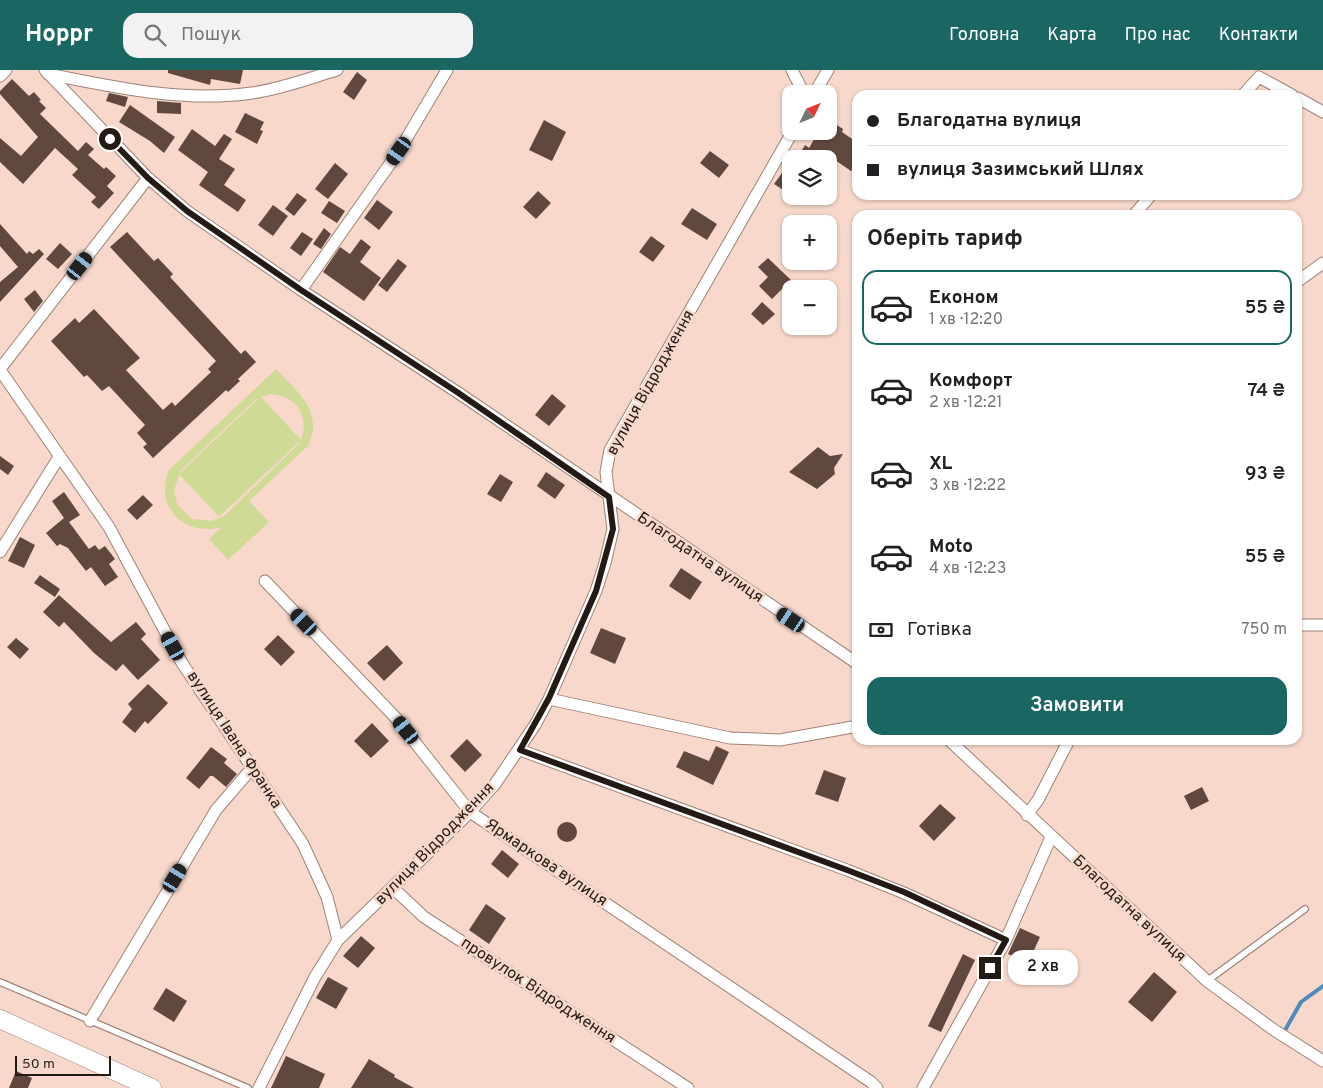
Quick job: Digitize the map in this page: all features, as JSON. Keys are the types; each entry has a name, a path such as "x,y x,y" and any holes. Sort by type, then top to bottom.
{"main road":[{"path":"0,1019 152,1088"}],"street":[{"path":"0,76 6,70"},
{"path":"46,72 138,92 216,96 254,93 337,70"},
{"path":"301,290 399,151 447,70"},
{"path":"792,70 800,85"},
{"path":"819,85 828,70"},
{"name":"Благодатна вулиця","path":"46,72 148,178 187,211 301,290 457,392 609,497 852,660"},
{"path":"1247,90 1259,77 1283,90"},
{"path":"1302,100 1323,112"},
{"name":"вулиця Відродження","path":"259,1088 315,977 338,940 470,812 495,784 520,750 549,698 596,591 605,563 613,529 606,472 610,450 788,140"},
{"path":"0,369 148,178"},
{"path":"1138,210 1147,200"},
{"path":"1302,278 1323,263"},
{"name":"вулиця Івана Франка","path":"0,369 109,527 182,663 303,844 327,897 338,940"},
{"path":"0,552 5,533 60,456"},
{"name":"Ярмаркова вулиця","path":"265,580 395,717 470,812 854,1070 876,1088"},
{"path":"1302,624 1323,625"},
{"path":"549,698 730,738 780,740 852,727"},
{"name":"Благодатна вулиця","path":"954,745 1207,981 1274,1030 1323,1062"},
{"path":"1027,815 1038,800 1066,745"},
{"path":"520,750 904,892 1006,940"},
{"path":"90,1022 216,810 252,768"},
{"path":"923,1088 1006,940 1051,837"},
{"name":"провулок Відродження","path":"393,888 424,917 688,1088"}],"lane":[{"path":"1207,981 1305,909"},
{"path":"0,982 248,1088"}],"green space":[{"path":"276,369 306,403 313,423 308,446 249,501 269,522 228,560 209,539 222,527 196,528 185,523 169,507 165,484 169,470","holes":["269,394 279,395 288,399 300,410 304,427 301,440 261,397","259,398 180,473 181,470","300,441 224,516 212,521 192,519 177,504 174,490 179,474 219,517"]}],"building":[{"path":"168,70 243,70 240,84 211,79 210,85 168,73"},
{"path":"357,72 367,80 354,100 343,92"},
{"path":"12,79 29,96 34,92 46,108 40,114 78,151 86,142 94,149 88,155 104,169 106,167 116,176 107,186 114,193 99,209 91,202 96,197 72,175 78,169 55,148 23,184 0,162 0,138 21,156 38,137 0,94 0,91"},
{"path":"109,93 128,97 125,107 106,101"},
{"path":"157,101 181,103 181,114 157,113"},
{"path":"130,105 175,137 164,153 150,141 119,122"},
{"path":"245,113 264,122 260,130 263,131 257,144 235,132"},
{"path":"544,120 566,132 552,161 529,150"},
{"path":"838,126 843,129 842,132 852,139 852,170 851,171 837,161 837,150 802,150 805,145 809,148 814,140 838,140"},
{"path":"192,129 215,146 224,134 232,139 219,159 235,169 224,185 246,200 238,212 199,185 208,172 178,150"},
{"path":"710,151 729,165 719,178 700,163"},
{"path":"335,163 348,174 328,199 315,189"},
{"path":"782,173 782,189 774,184"},
{"path":"538,191 551,203 536,219 523,207"},
{"path":"297,193 307,200 294,216 285,209"},
{"path":"377,200 393,212 379,230 364,218"},
{"path":"329,201 345,211 337,223 321,213"},
{"path":"273,205 288,216 273,236 258,225"},
{"path":"692,208 717,224 707,240 681,224"},
{"path":"0,224 27,254 29,251 33,254 39,249 44,254 0,302 0,282 18,267 0,246"},
{"path":"324,228 331,234 321,249 313,244"},
{"path":"127,232 154,261 158,258 173,274 170,277 241,354 245,350 256,362 238,379 240,381 228,392 226,390 153,458 143,447 147,444 137,433 145,425 109,386 102,391 87,375 84,377 51,341 75,318 79,323 94,309 140,358 126,370 163,410 172,402 175,406 211,372 208,369 216,361 110,247"},
{"path":"302,232 313,239 301,256 290,248"},
{"path":"651,236 665,246 653,262 639,252"},
{"path":"361,239 371,247 360,262 381,278 364,301 323,272 340,247 350,254"},
{"path":"60,243 72,254 58,269 46,259"},
{"path":"768,258 791,280 782,280 782,289 772,299 759,286 768,277 758,267"},
{"path":"398,259 407,266 387,292 378,285"},
{"path":"35,290 43,301 34,312 24,299"},
{"path":"762,302 775,314 763,325 751,314"},
{"path":"552,394 566,406 549,426 535,415"},
{"path":"818,447 830,456 843,454 834,468 835,474 817,489 789,472"},
{"path":"0,456 14,466 8,475 0,469"},
{"path":"546,472 565,485 555,499 537,486"},
{"path":"500,474 513,482 501,502 487,494"},
{"path":"64,492 80,515 69,522 89,549 95,545 99,550 105,546 115,559 109,564 118,577 105,586 91,567 86,571 68,548 60,544 57,546 46,533 64,518 52,501"},
{"path":"143,495 153,505 137,520 127,510"},
{"path":"20,537 35,545 24,568 8,561"},
{"path":"681,568 702,582 690,600 669,586"},
{"path":"40,575 60,589 55,597 34,583"},
{"path":"59,595 111,642 136,622 146,634 141,639 160,660 138,680 123,664 116,671 94,653 64,622 59,627 43,612"},
{"path":"601,628 626,638 615,664 590,653"},
{"path":"278,635 295,652 281,666 264,649"},
{"path":"16,638 29,649 20,659 7,647"},
{"path":"387,645 403,663 384,681 367,663"},
{"path":"148,684 168,703 148,724 145,721 135,733 122,722 132,709 128,704"},
{"path":"372,723 389,741 371,758 354,741"},
{"path":"467,739 482,755 465,772 450,756"},
{"path":"716,746 729,752 713,785 676,767 684,751 709,761"},
{"path":"211,747 227,759 224,763 237,774 226,787 213,776 210,776 199,789 186,778"},
{"path":"824,770 846,778 838,802 815,794"},
{"path":"1202,787 1209,801 1191,810 1184,796"},
{"path":"940,804 956,818 934,841 919,826"},
{"path":"567,822 574,825 577,832 574,839 567,842 560,839 557,832 560,825"},
{"path":"502,850 519,864 508,878 491,864"},
{"path":"486,904 506,918 489,944 469,930"},
{"path":"1020,928 1040,937 1028,963 1008,954"},
{"path":"361,936 375,948 358,968 343,956"},
{"path":"963,954 975,960 941,1032 928,1026"},
{"path":"1154,972 1177,992 1152,1022 1128,1002"},
{"path":"328,977 348,988 336,1009 316,998"},
{"path":"166,988 187,1001 174,1022 153,1009"},
{"path":"286,1056 325,1074 319,1088 271,1088"},
{"path":"369,1059 395,1075 394,1077 414,1088 351,1088"},
{"path":"16,1071 32,1078 28,1088 9,1088"}],"waterway":[{"path":"1284,1032 1301,1002 1323,986"}],"route":[{"path":"110,139 148,178 187,211 301,290 457,392 609,497 613,529 596,591 549,698 520,750 904,892 1006,940 990,968"}]}
